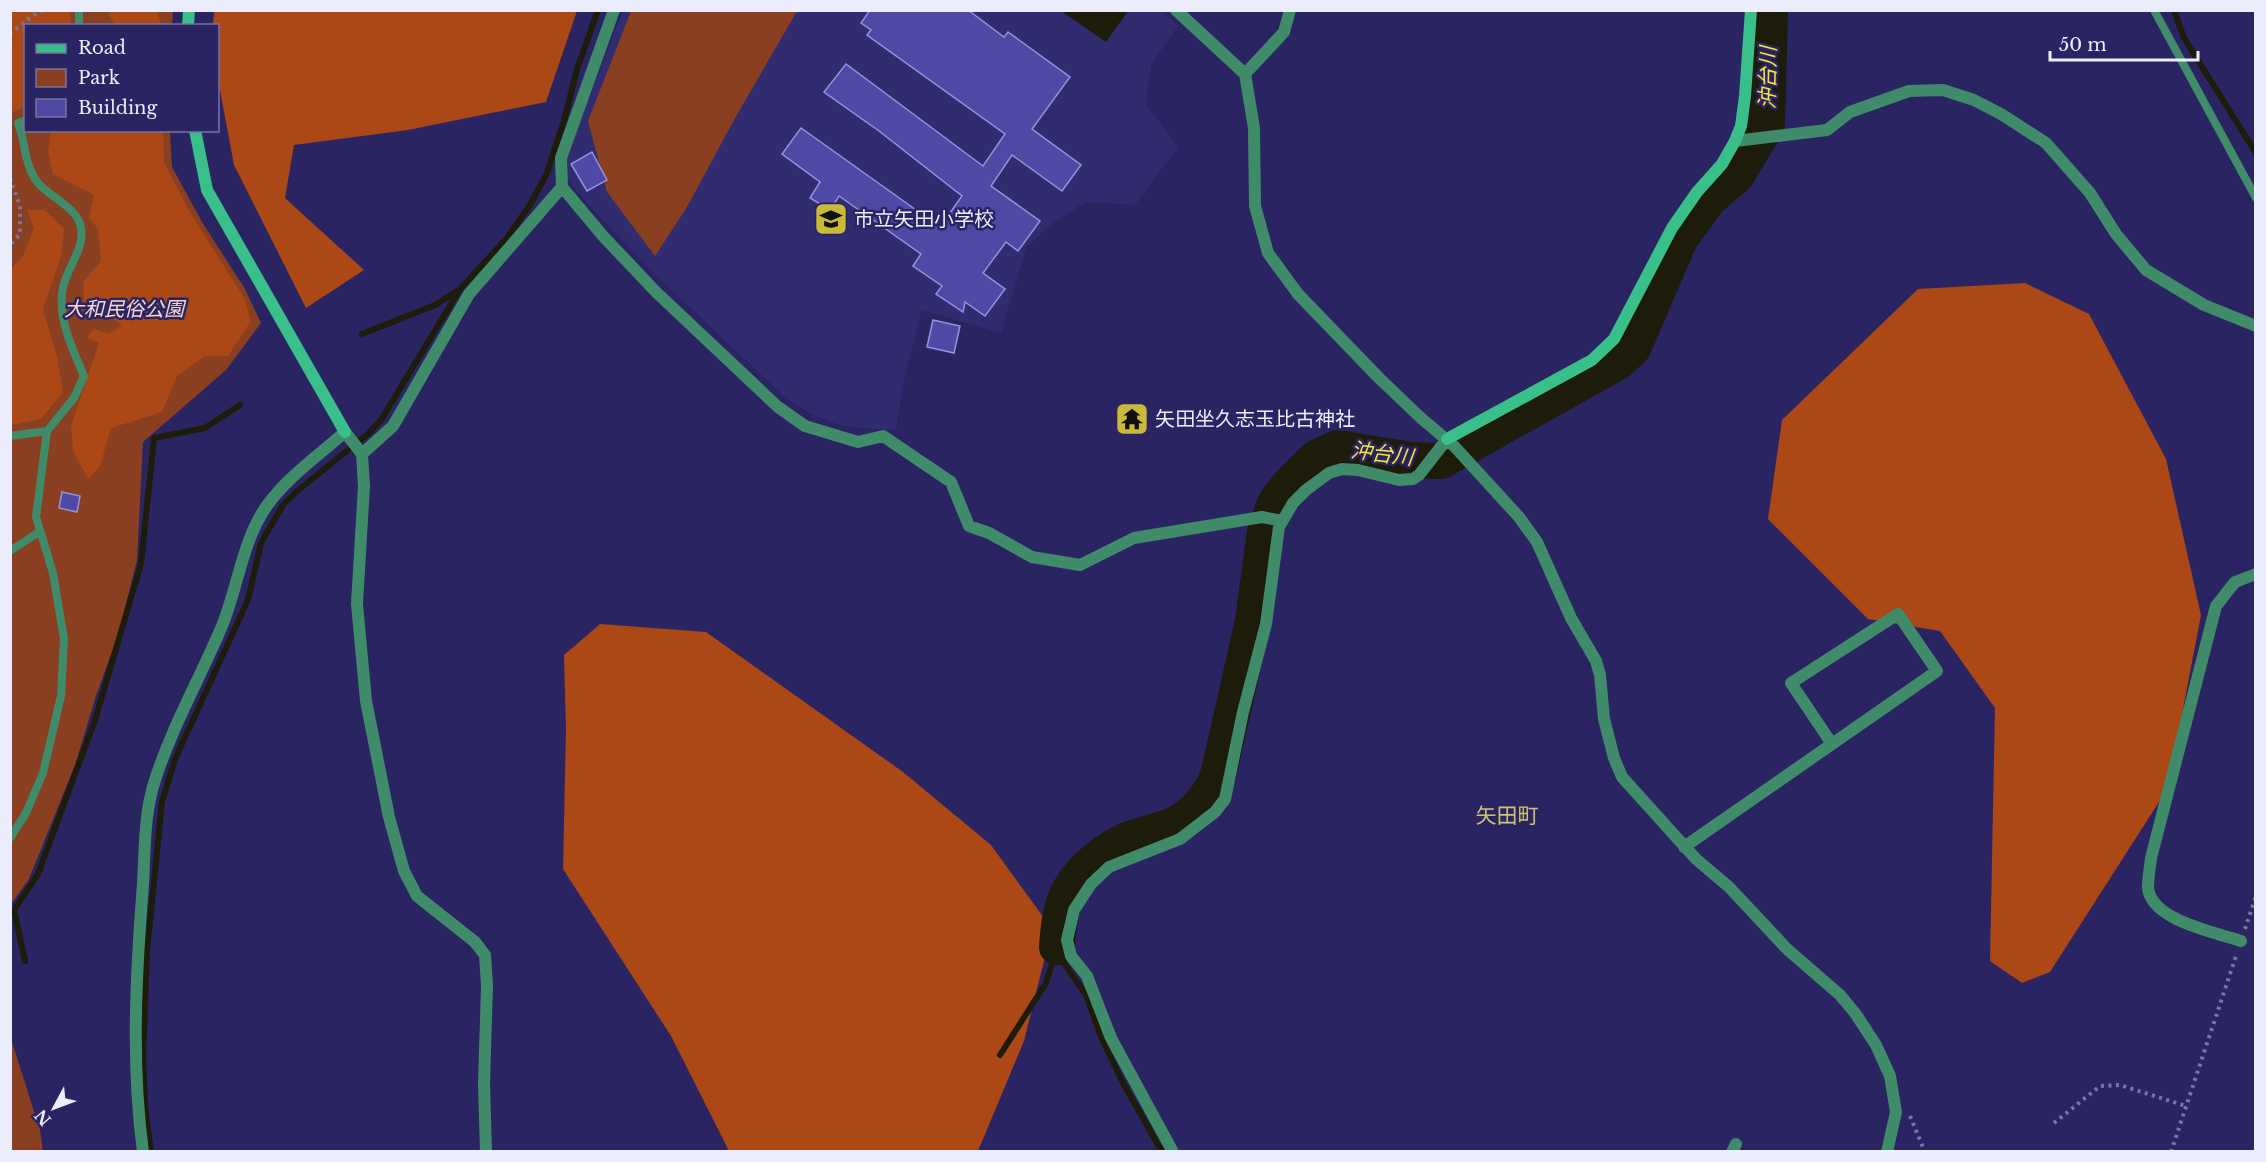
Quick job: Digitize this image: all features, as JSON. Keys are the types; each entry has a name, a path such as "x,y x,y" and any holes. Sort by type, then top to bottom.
{"street":[{"path":"614,10 561,158 562,187 603,236 656,292 778,407 805,426 858,442 883,436 951,482 969,526 989,533 1032,557 1080,565 1134,538 1272,519 1329,473 1342,469 1358,470 1399,480 1413,479 1450,442 1578,368 1607,347 1614,339 1672,228 1697,192 1722,164 1736,141 1741,126 1745,96 1751,10"},
{"path":"1176,10 1245,74 1254,128 1254,206 1268,253 1298,294 1379,378 1464,456 1519,517 1537,542 1571,618 1596,661 1600,675 1604,719 1614,758 1622,777 1684,847 1729,887 1770,932 1834,989 1876,1045 1890,1076 1896,1112 1887,1152"},
{"path":"1245,74 1284,32 1290,10"},
{"path":"1736,141 1827,130 1850,112 1909,91 1942,90 1974,100 2001,114 2046,143 2090,193 2116,234 2146,270 2204,305 2256,326"},
{"path":"195,132 207,190 345,432 362,453 364,486 357,604 366,701 389,817 405,871 417,896 475,942 485,955 487,986 484,1084 486,1152"},
{"path":"362,453 393,426 469,294 562,187"},
{"path":"143,1152 136,1084 137,965 148,816 154,783 164,754 222,625 251,534 266,507 288,483 345,432"},
{"path":"1173,1152 1111,1038 1087,976 1071,956 1068,940 1070,922 1078,901 1101,873 1109,867 1180,839 1215,812 1225,799 1243,712 1266,624 1272,519"},
{"path":"2241,941 2167,916 2155,904 2148,888 2151,858 2216,606 2235,582 2256,574"},
{"path":"1684,847 1937,671 1899,614 1791,683 1832,744"}],"lane":[{"path":"2154,10 2256,198"},
{"path":"10,838 26,813 42,773 61,696 64,639 53,573 36,517 47,431 74,398 84,376 64,324 62,292 82,244 80,222 63,203 51,196 39,184 29,169 24,153 24,137 18,123 24,121"},
{"path":"10,436 47,431"},
{"path":"10,551 39,532"}],"path":[{"path":"10,34 43,10"},
{"path":"10,178 20,206 21,234 10,244"},
{"path":"2171,1152 2256,896"},
{"path":"2054,1123 2100,1086 2120,1085 2186,1106"}],"shaded area":[{"path":"1128,10 1106,42 1061,11"},
{"name":"市立矢田小学校","path":"1160,10 1178,26 1151,65 1146,104 1178,147 1135,205 1086,202 1053,223 1027,246 1001,333 922,310 903,384 896,430 840,425 815,416 787,399 659,278 562,174 566,155 623,11"}],"green space":[{"path":"11,10 70,11 71,24 24,24 24,106 11,113"},
{"path":"214,10 577,11 546,102 408,130 294,145 285,198 364,270 306,308 234,165 219,85 219,24 213,24"},
{"name":"大和民俗公園","path":"11,11 173,11 172,24 24,24 24,132 170,132 172,167 202,222 245,289 261,323 226,370 143,442 137,560 119,632 75,765 29,879 11,904"},
{"path":"111,11 157,11 161,24 114,24 108,14"},
{"path":"631,11 797,11 687,207 655,256 607,192 588,121"},
{"path":"51,132 163,132 164,163 191,214 244,298 251,321 228,356 205,356 177,376 162,412 111,428 100,466 88,479 73,451 71,426 99,343 87,337 94,329 108,334 122,326 108,313 84,308 83,282 101,261 98,229 89,218 94,195 53,174 48,152"},
{"path":"27,210 45,210 64,229 61,256 43,309 57,357 63,392 41,419 11,425 11,269 23,256 34,228"},
{"path":"2025,283 2089,314 2166,459 2201,615 2168,788 2050,972 2022,983 1990,961 1995,708 1940,631 1868,619 1768,519 1782,420 1918,289"},
{"path":"600,624 706,632 903,772 991,845 1052,929 1024,1041 978,1151 729,1151 671,1036 563,869 566,729 564,655"},
{"path":"11,1039 40,1130 43,1151 11,1151"}],"building":[{"path":"870,10 968,10 1004,37 1008,32 1070,77 1032,129 1081,165 1062,191 1012,155 991,186 1040,221 1018,251 1006,242 983,273 1005,289 985,316 965,302 963,312 936,294 942,286 913,266 921,254 839,196 830,210 810,198 820,182 782,154 801,128 940,227 962,196 879,131 824,92 846,64 983,166 1005,134 867,35 871,30 861,23"},
{"path":"592,152 607,180 587,191 571,164"},
{"path":"933,320 960,326 954,353 927,347"},
{"path":"62,492 80,496 77,512 59,508"}],"waterway":[{"path":"151,1152 145,1108 143,1056 147,951 162,802 175,759 248,600 261,543 283,505 369,433 381,420 460,289 507,238 530,205 547,173 577,69 598,10"},
{"name":"沖台川","path":"1057,947 1063,906 1079,876 1096,859 1115,846 1170,826 1188,816 1202,802 1218,776 1253,621 1265,532 1275,503 1288,486 1316,458 1337,448 1411,460 1441,461 1618,362 1633,348 1680,239 1709,199 1737,175 1767,125 1770,10"},
{"path":"2174,10 2184,38 2256,153"},
{"path":"362,334 435,305 457,291"},
{"path":"25,961 14,910 38,874 95,720 141,564 154,438 205,428 240,405"},
{"path":"1057,947 1063,962 1086,995 1101,1037 1123,1083 1162,1152"},
{"path":"1000,1055 1046,983 1057,948"}],"place":[{"name":"市立矢田小学校","path":"831,219"},
{"name":"矢田坐久志玉比古神社","path":"1132,419"}],"district":[{"name":"矢田町","path":"1507,816"}]}
